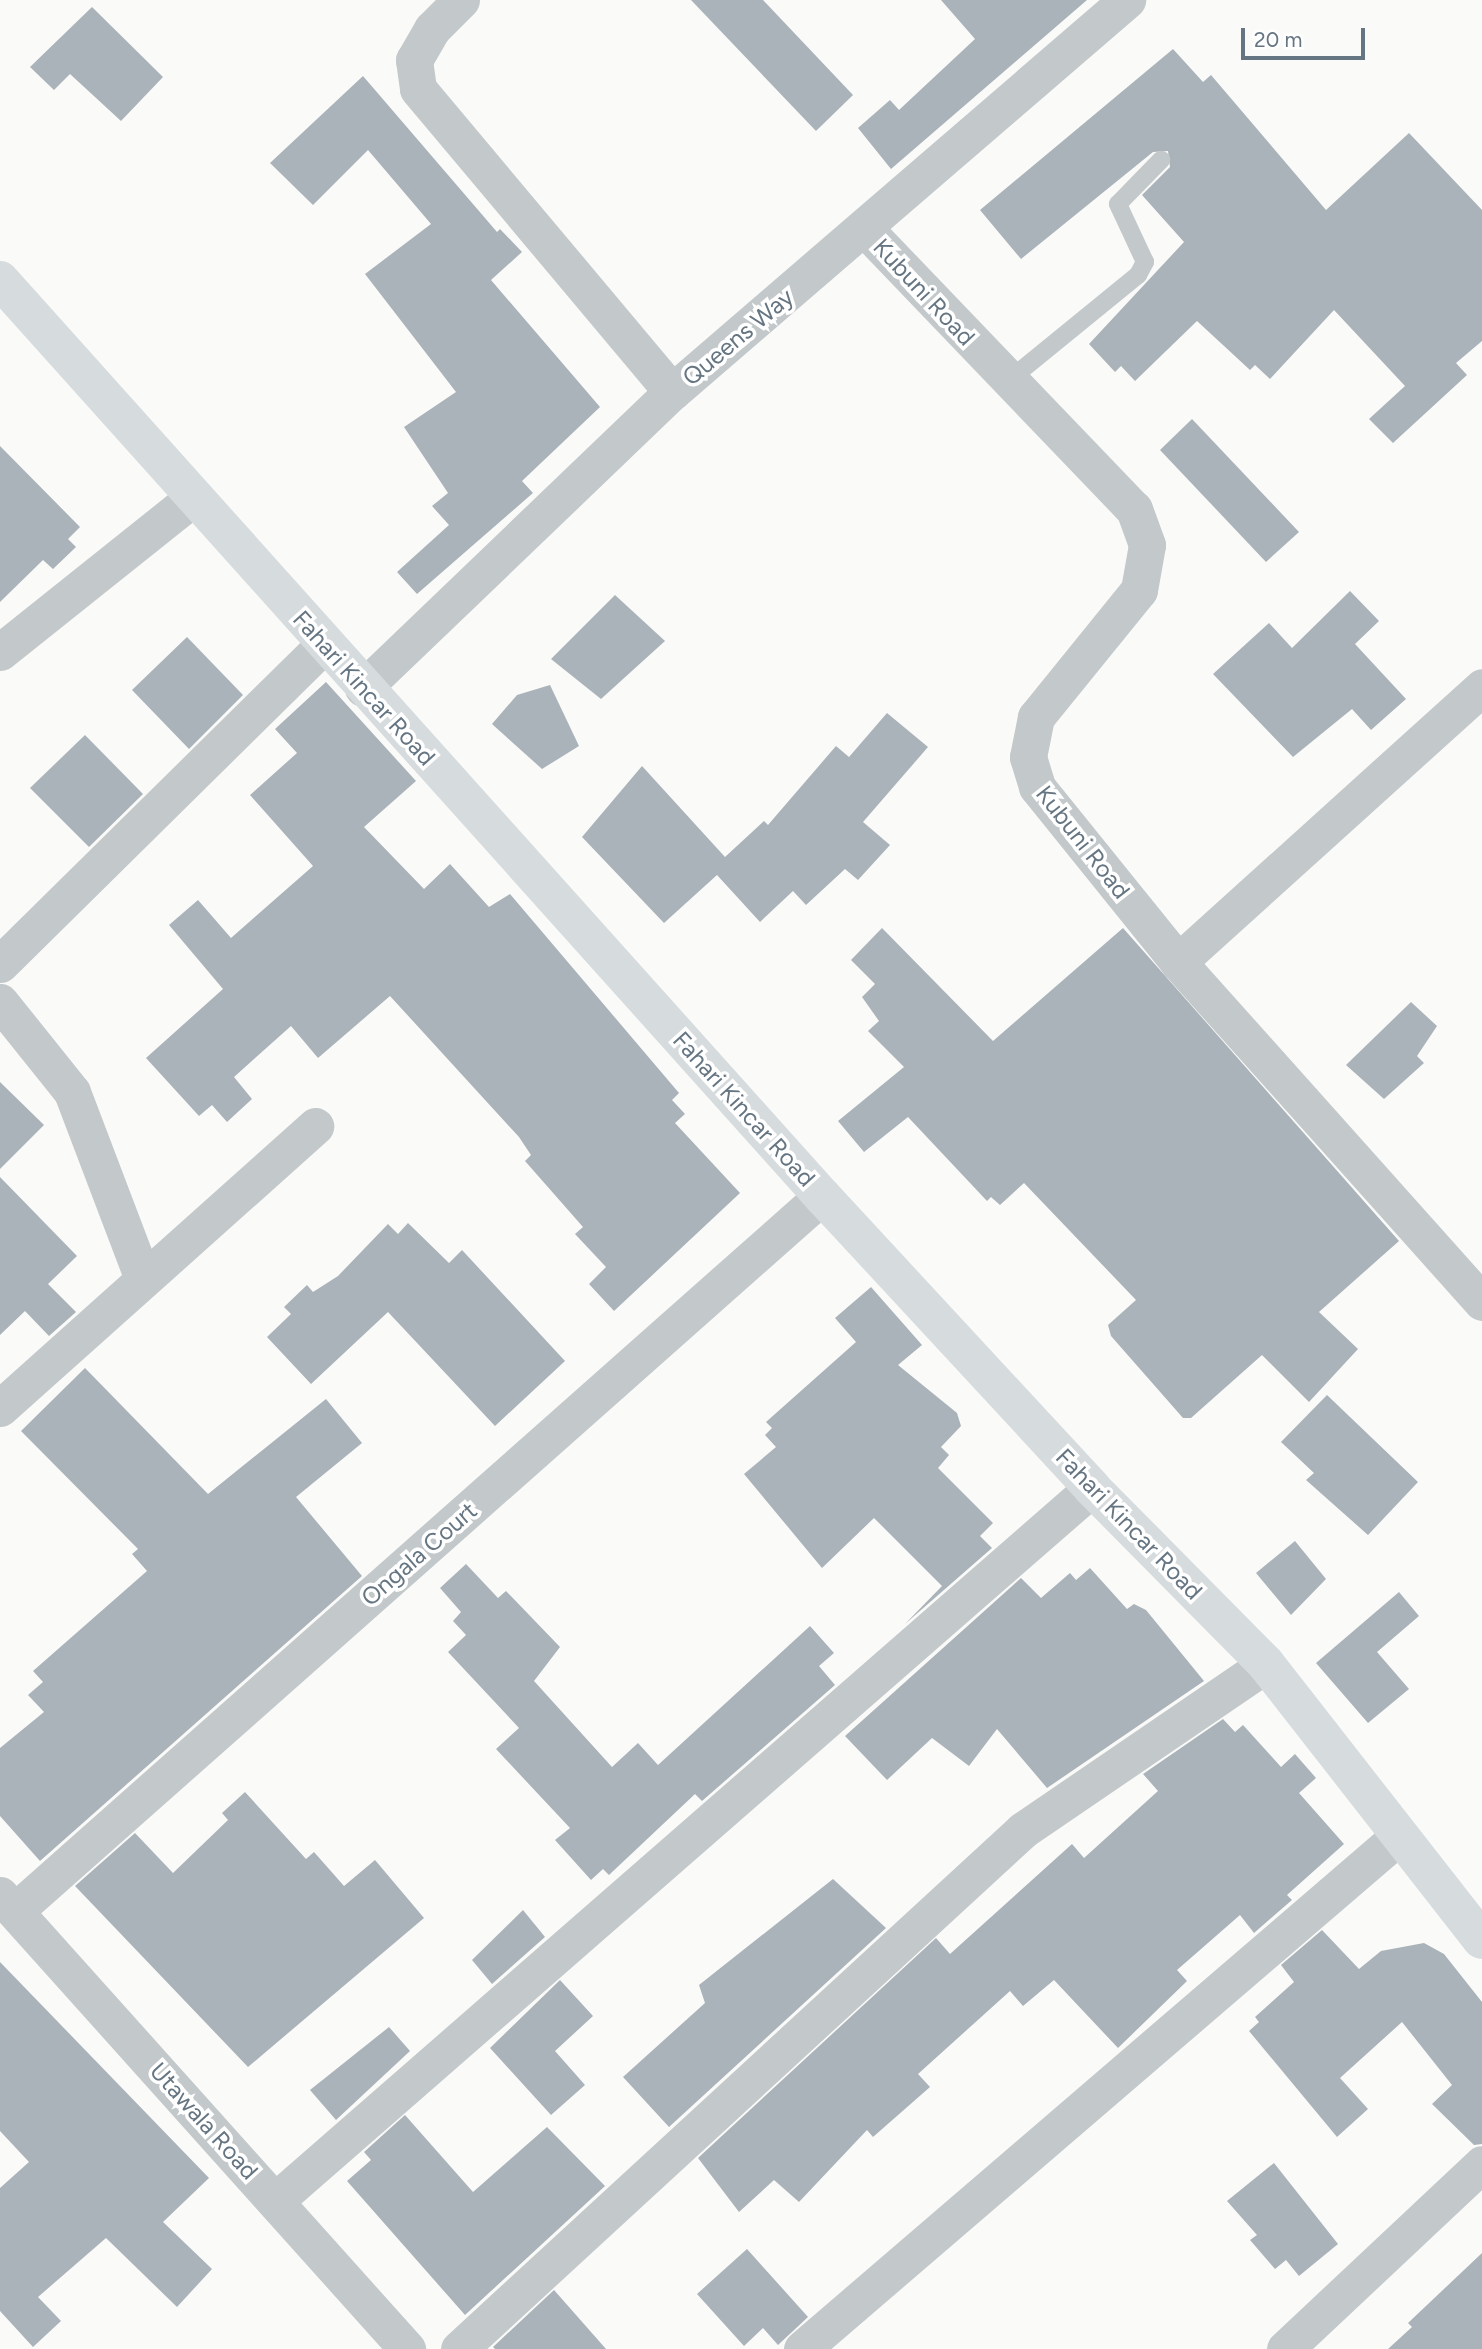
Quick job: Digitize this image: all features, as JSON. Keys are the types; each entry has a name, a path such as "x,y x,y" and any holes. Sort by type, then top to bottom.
{"street":[{"path":"460,0 414,60 418,89 672,392"},
{"name":"Queens Way","path":"363,688 672,392 866,230 1127,0"},
{"name":"Kubuni Road","path":"866,230 1008,381 1134,509 1147,545 1139,590 1036,718 1028,757 1037,787 1178,962 1482,1302"},
{"name":"Fahari Kincar Road","path":"0,280 363,688 822,1196 1092,1488 1266,1664 1482,1940"},
{"path":"0,652 194,497"},
{"path":"0,964 324,644"},
{"path":"1178,962 1482,687"},
{"path":"0,1002 72,1092 143,1279"},
{"path":"0,1408 315,1126"},
{"name":"Ongala Court","path":"7,1903 822,1196"},
{"path":"275,2201 1092,1488"},
{"path":"459,2349 1023,1830 1266,1664"},
{"path":"802,2349 1399,1836"},
{"name":"Utawala Road","path":"7,1903 407,2349"},
{"path":"1285,2349 1482,2164"}],"lane":[{"path":"1008,381 1138,275 1145,262 1118,204 1161,160"}],"building":[{"path":"691,0 763,0 853,95 816,131"},
{"path":"941,0 1087,0 891,169 858,128 890,100 899,110 975,39"},
{"path":"92,7 163,77 121,121 70,74 54,90 30,67"},
{"path":"1173,49 1203,82 1211,75 1326,210 1409,133 1482,210 1482,341 1456,363 1467,375 1393,443 1369,419 1405,386 1334,310 1270,379 1255,365 1250,370 1197,321 1135,381 1121,366 1115,372 1089,344 1184,242 1142,195 1170,167 1168,151 1153,152 1021,259 980,210"},
{"path":"363,76 497,232 500,229 522,252 491,280 600,407 522,481 533,493 417,594 397,572 449,525 432,506 448,493 404,427 456,392 365,274 431,224 368,150 313,205 270,163"},
{"path":"1192,419 1299,532 1266,562 1160,450"},
{"path":"0,446 80,527 68,539 76,547 53,569 43,560 0,602"},
{"path":"1350,591 1379,621 1355,644 1406,699 1371,730 1352,709 1293,757 1213,674 1269,623 1292,648"},
{"path":"615,595 665,641 601,699 551,659"},
{"path":"187,637 243,695 189,749 132,690"},
{"path":"326,682 416,781 364,827 424,889 450,864 489,907 510,894 679,1093 672,1100 685,1114 675,1123 740,1193 614,1311 589,1284 606,1267 575,1234 583,1227 525,1161 531,1155 519,1137 390,996 318,1058 291,1026 234,1077 252,1099 227,1122 212,1105 199,1116 146,1058 223,989 169,925 198,900 231,938 313,866 250,795 297,753 275,729"},
{"path":"550,685 579,746 542,769 492,724 517,695"},
{"path":"887,713 928,747 863,822 890,845 858,880 845,869 806,905 793,891 760,922 717,875 664,923 582,837 642,766 725,857 764,821 768,825 836,746 849,757"},
{"path":"85,735 143,794 89,847 30,788"},
{"path":"882,928 993,1041 1123,928 1399,1241 1319,1312 1358,1349 1309,1402 1262,1355 1191,1418 1183,1418 1111,1336 1108,1325 1136,1300 1024,1183 1000,1205 991,1197 987,1201 908,1117 864,1152 838,1121 904,1067 868,1031 879,1021 862,997 875,984 851,960"},
{"path":"1411,1002 1437,1026 1417,1056 1424,1063 1384,1099 1346,1065"},
{"path":"0,1082 44,1125 0,1169"},
{"path":"0,1177 77,1256 48,1284 76,1312 49,1336 25,1311 0,1335"},
{"path":"408,1223 449,1263 462,1250 565,1361 495,1426 388,1312 311,1384 267,1337 291,1314 284,1307 307,1285 313,1292 338,1276 388,1224 398,1234"},
{"path":"871,1287 922,1345 898,1365 957,1413 961,1426 941,1447 949,1455 938,1468 993,1523 980,1536 992,1548 905,1624 942,1586 874,1518 822,1568 744,1474 776,1447 765,1435 772,1428 766,1422 856,1342 835,1318"},
{"path":"85,1368 208,1494 326,1399 362,1443 296,1497 362,1576 40,1861 0,1816 0,1748 44,1712 28,1695 43,1682 33,1671 147,1571 132,1554 138,1549 21,1431"},
{"path":"1327,1395 1418,1482 1368,1535 1306,1480 1314,1473 1281,1442"},
{"path":"1295,1541 1326,1579 1291,1615 1256,1573"},
{"path":"466,1564 498,1598 506,1591 560,1647 534,1681 612,1767 638,1743 658,1765 810,1626 834,1653 819,1666 835,1685 702,1801 695,1794 609,1875 603,1869 591,1880 555,1840 570,1828 496,1749 519,1728 448,1652 466,1635 453,1621 461,1612 440,1588"},
{"path":"1090,1568 1127,1609 1134,1604 1146,1610 1204,1681 1047,1788 997,1729 969,1766 932,1738 887,1780 845,1736 1021,1578 1041,1598 1070,1573 1076,1580"},
{"path":"1399,1592 1419,1616 1377,1652 1409,1689 1368,1723 1316,1663"},
{"path":"1223,1719 1235,1732 1243,1725 1281,1767 1295,1754 1316,1778 1299,1793 1344,1844 1287,1895 1292,1900 1254,1933 1240,1915 1177,1970 1187,1981 1118,2048 1054,1980 1023,2006 1010,1991 918,2074 930,2087 873,2137 867,2130 799,2202 774,2180 739,2212 698,2158 936,1938 950,1954 1072,1844 1084,1858 1158,1791 1143,1774"},
{"path":"245,1792 306,1859 314,1852 344,1886 375,1860 424,1918 248,2067 75,1886 135,1833 173,1873 228,1820 222,1813"},
{"path":"833,1879 886,1928 669,2127 623,2077 705,2003 699,1985"},
{"path":"523,1910 545,1937 492,1984 472,1960"},
{"path":"1322,1930 1359,1969 1381,1951 1424,1943 1444,1954 1482,2002 1482,2144 1474,2145 1432,2104 1452,2085 1402,2022 1340,2078 1368,2109 1337,2137 1249,2031 1259,2022 1255,2017 1294,1982 1281,1965"},
{"path":"0,1962 209,2178 163,2222 212,2269 177,2307 106,2238 38,2297 61,2321 33,2347 0,2311 0,2188 29,2162 0,2131"},
{"path":"560,1980 593,2016 555,2051 585,2085 551,2115 490,2048"},
{"path":"389,2027 410,2051 336,2120 310,2090"},
{"path":"405,2115 473,2192 547,2127 605,2186 465,2315 347,2181 371,2160 364,2152"},
{"path":"1274,2163 1338,2244 1299,2276 1286,2260 1275,2269 1250,2240 1257,2235 1227,2201"},
{"path":"747,2249 808,2317 778,2345 763,2328 744,2346 697,2294"},
{"path":"1482,2253 1482,2349 1388,2349 1412,2327 1408,2323"},
{"path":"554,2290 606,2349 493,2347"}]}
